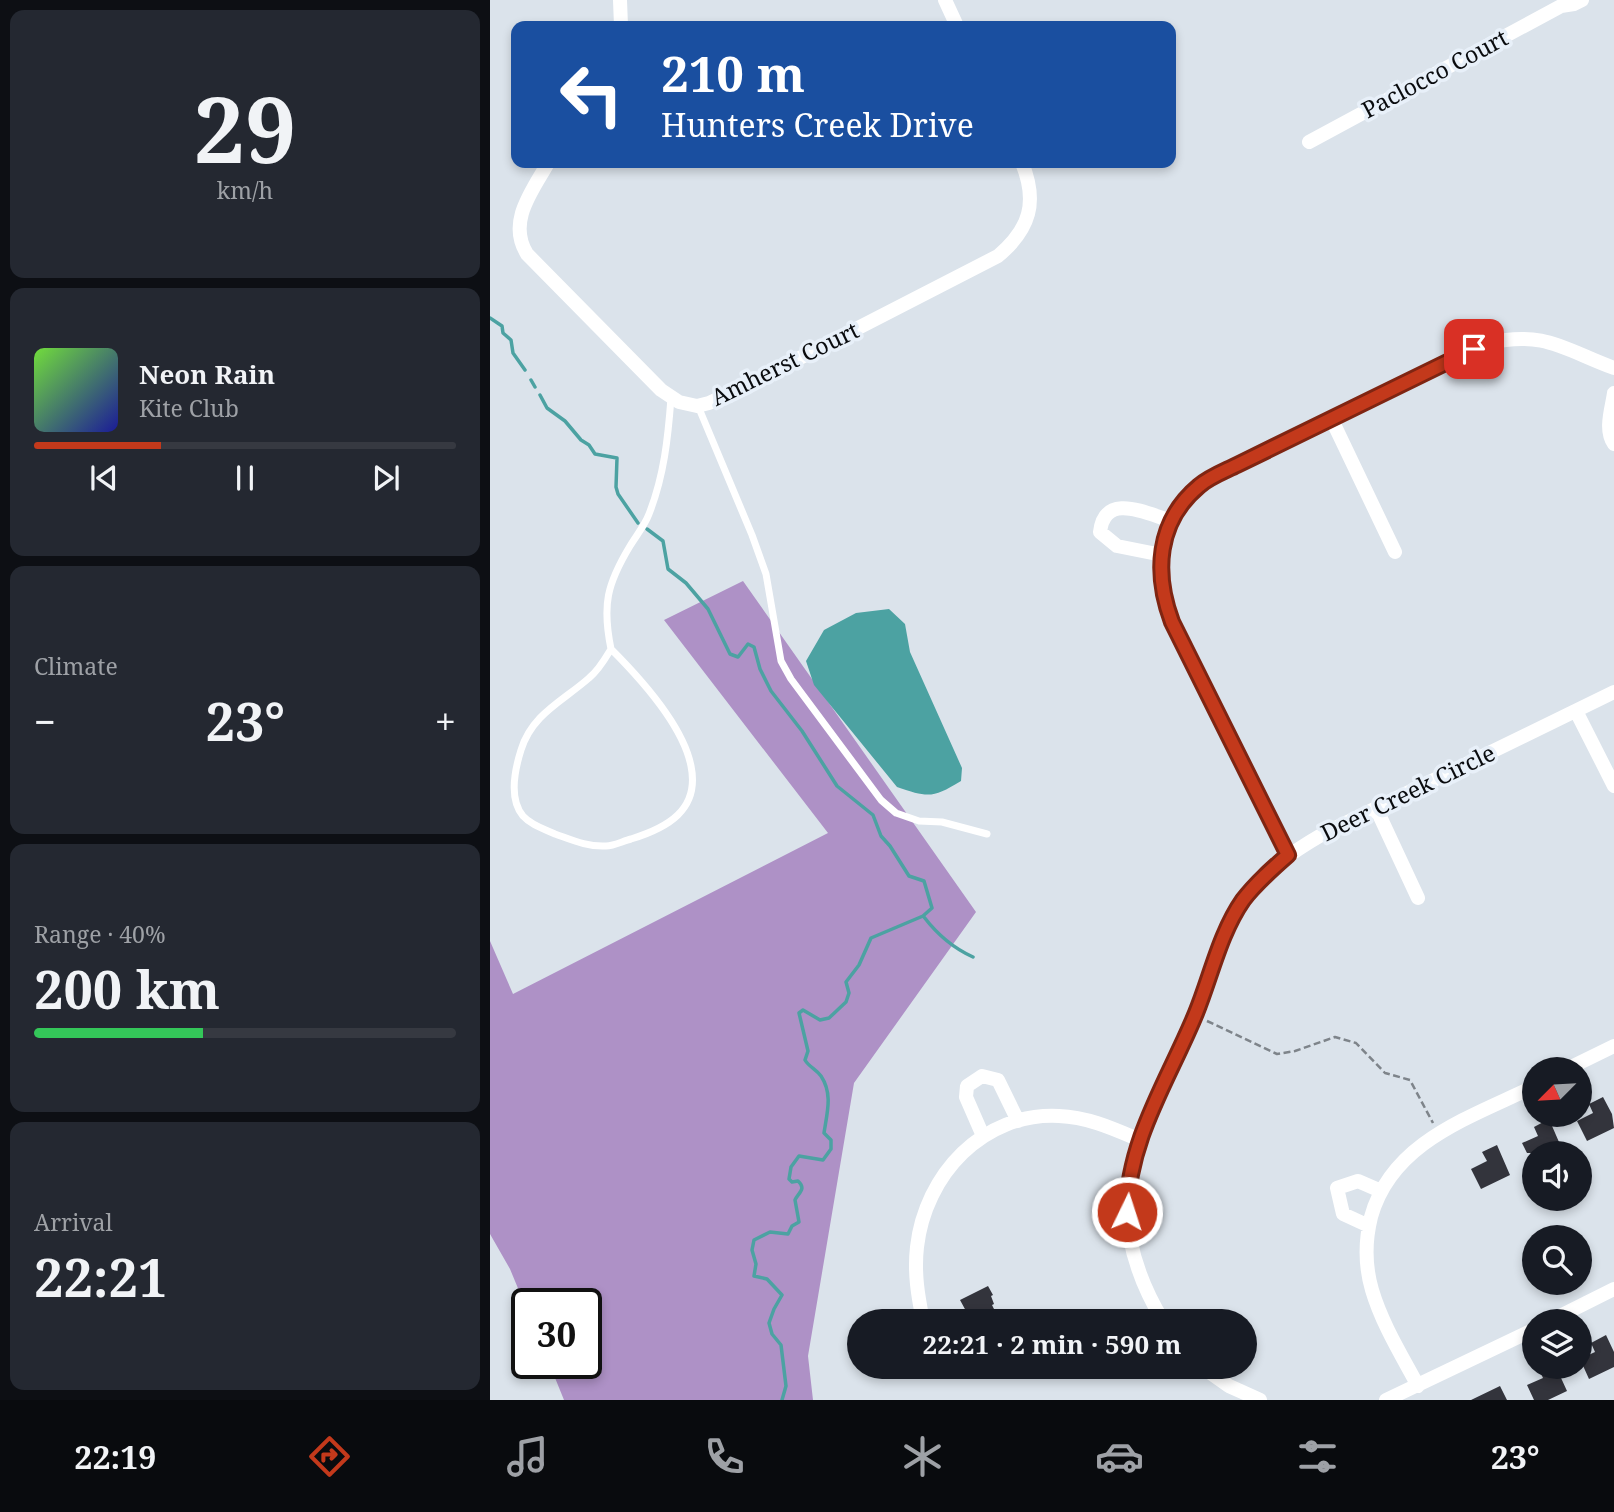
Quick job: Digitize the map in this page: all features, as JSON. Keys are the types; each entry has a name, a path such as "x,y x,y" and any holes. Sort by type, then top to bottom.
{"street":[{"path":"620,0 621,21"},
{"path":"944,0 954,21"},
{"name":"Paclocco Court","path":"1309,142 1563,3 1574,4 1582,0"},
{"name":"Amherst Court","path":"545,168 521,212 518,225 521,245 588,317 671,398 697,406 757,380 998,256 1009,247 1027,222 1030,193 1023,168"},
{"path":"1288,855 1164,601 1160,570 1163,543 1175,515 1199,486 1474,349 1504,340 1528,338 1552,342 1614,368"},
{"path":"1614,393 1609,428 1614,444"},
{"path":"1332,421 1395,552"},
{"path":"1162,555 1117,546 1100,532 1101,520 1110,510 1123,508 1172,522"},
{"name":"Deer Creek Circle","path":"1156,1309 1144,1286 1129,1233 1127,1192 1132,1162 1162,1083 1195,1015 1224,938 1242,902 1263,877 1288,855 1323,834 1614,692"},
{"path":"1576,711 1614,786"},
{"path":"1376,808 1418,898"},
{"path":"1592,1057 1614,1046"},
{"path":"983,1136 966,1097 967,1086 982,1076 998,1080 1018,1121"},
{"path":"1418,1386 1373,1293 1367,1261 1369,1226 1381,1191 1401,1161 1439,1133 1522,1092"},
{"path":"920,1309 916,1274 917,1247 923,1218 948,1168 967,1148 983,1136 1018,1121 1045,1116 1075,1118 1103,1125 1140,1140"},
{"path":"1369,1226 1343,1214 1337,1188 1358,1181 1381,1191"},
{"path":"1573,1309 1614,1289"},
{"path":"1386,1400 1522,1335"},
{"path":"1217,1379 1243,1397 1260,1400"}],"lane":[{"path":"611,649 589,678 546,711 531,727 516,768 516,803 522,815 542,829 585,845 608,846 666,825 684,809 692,790 691,765 675,729 639,678 611,649 607,629 609,587 648,517 659,489 667,447 671,398"},
{"path":"697,406 763,568 781,661 791,679 881,800 896,813 919,821 942,822 987,834"}],"path":[{"path":"1195,1015 1277,1054 1295,1051 1335,1037 1356,1042 1385,1073 1410,1080 1439,1133"}],"shaded area":[{"path":"743,581 976,912 854,1083 808,1356 813,1400 564,1400 555,1379 602,1379 602,1288 518,1288 490,1234 490,941 513,994 828,833 664,620"}],"water":[{"path":"889,609 905,624 910,652 962,768 961,781 937,793 917,793 897,787 814,685 806,661 824,630 856,613"}],"building":[{"path":"1603,1097 1612,1114 1614,1128 1587,1141 1580,1127 1592,1127 1592,1102"},
{"path":"1534,1127 1552,1127 1559,1141 1527,1141 1538,1136"},
{"path":"1497,1145 1510,1175 1481,1189 1471,1169 1487,1161 1482,1152"},
{"path":"988,1286 993,1295 994,1309 965,1309 960,1300"},
{"path":"1606,1335 1614,1352 1614,1367 1592,1378 1592,1353 1595,1352 1592,1342"},
{"path":"1541,1379 1562,1379 1567,1391 1548,1400 1534,1400 1527,1385"},
{"path":"1500,1386 1507,1400 1471,1400"}],"waterway":[{"path":"490,318 502,326 503,333 511,340 513,353 525,370"},
{"path":"531,380 535,387"},
{"path":"540,395 547,408 565,421 595,454 617,458 618,494 638,523"},
{"path":"647,529 663,541 668,569 686,583 708,609 730,654 738,657 748,644 754,647 760,669 771,691 802,731 837,786 873,815 881,836 909,876 924,881 932,908 923,916 871,938 859,965 846,982 849,993 846,1002 829,1018 820,1020 803,1010 799,1013 808,1051 805,1060 821,1076 827,1090 824,1133 831,1140 831,1149 823,1160 799,1156 791,1167 789,1179 792,1182 798,1181 802,1186 795,1200 799,1222 792,1226 788,1234 770,1232 754,1240 752,1250 756,1264 754,1276 767,1279 782,1295 769,1323 772,1334 781,1345 786,1386 782,1400"},
{"path":"924,917 946,940 973,957"}],"route":[{"path":"1127,1212 1132,1162 1162,1083 1195,1015 1224,938 1242,902 1263,877 1288,855 1172,622 1164,601 1160,570 1163,543 1175,515 1199,486 1474,349"}]}
